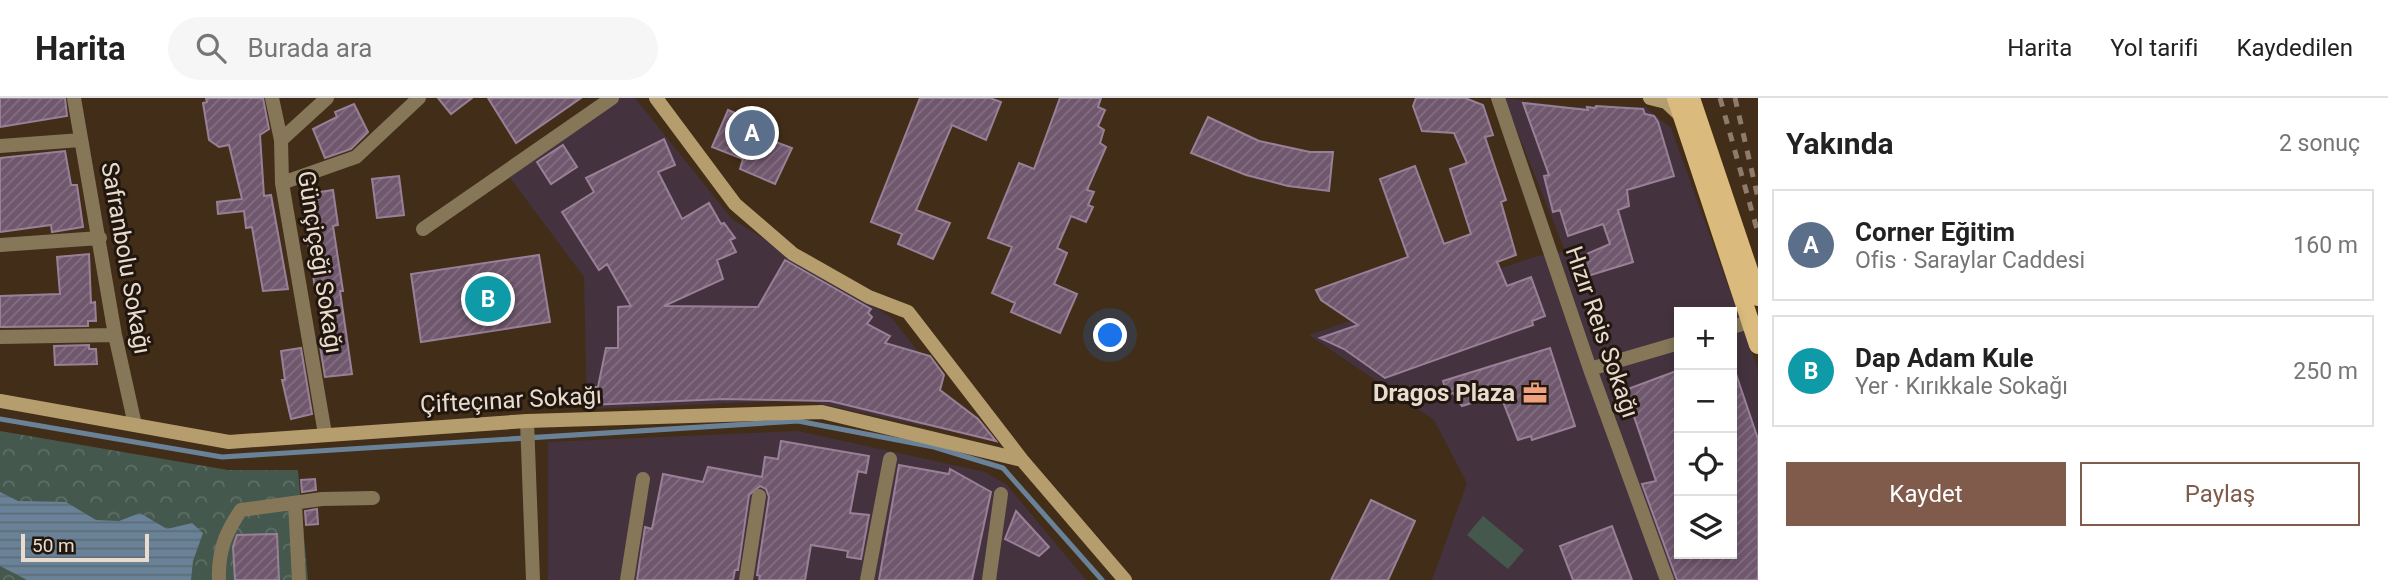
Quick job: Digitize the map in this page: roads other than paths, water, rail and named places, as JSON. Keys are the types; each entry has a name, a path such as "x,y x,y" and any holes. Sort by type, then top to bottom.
{"main road":[{"path":"1676,98 1741,325 1758,345"},
{"path":"1691,98 1758,297"}],"street":[{"name":"Safranbolu Sokağı","path":"74,98 115,335 135,425"},
{"name":"Günçiçeği Sokağı","path":"272,98 281,140 282,183 325,433"},
{"path":"281,140 327,98"},
{"path":"282,183 356,157 419,98"},
{"path":"423,229 612,98"},
{"path":"656,98 735,204 793,254 869,297 908,312 1022,460 1125,580"},
{"name":"Hızır Reis Sokağı","path":"1497,98 1590,369 1667,580"},
{"path":"1650,98 1666,102 1684,120"},
{"path":"0,146 81,140"},
{"path":"0,245 100,239"},
{"path":"0,337 115,335"},
{"path":"1590,369 1674,344"},
{"name":"Çifteçınar Sokağı","path":"0,401 229,442 325,433 527,421 759,411 822,412 1022,460"},
{"path":"527,421 533,580"},
{"path":"867,580 890,459"},
{"path":"627,580 643,479"},
{"path":"989,580 1001,494"},
{"path":"746,580 759,496"},
{"path":"219,580 218,557 226,530 241,510 373,498"},
{"path":"295,503 299,580"}],"water":[{"path":"0,492 18,501 66,502 96,520 119,521 140,513 167,529 192,523 203,533 193,561 191,580 27,580 0,566"}],"waterway":[{"path":"0,419 222,457 798,421 934,447 1003,468 1102,580"}],"railway":[{"path":"1720,98 1758,233"},
{"path":"1735,98 1758,198"}],"place":[{"name":"Corner Eğitim","path":"752,133"},
{"name":"Dap Adam Kule","path":"488,299"},
{"name":"Dragos Plaza","path":"1535,393"}]}
